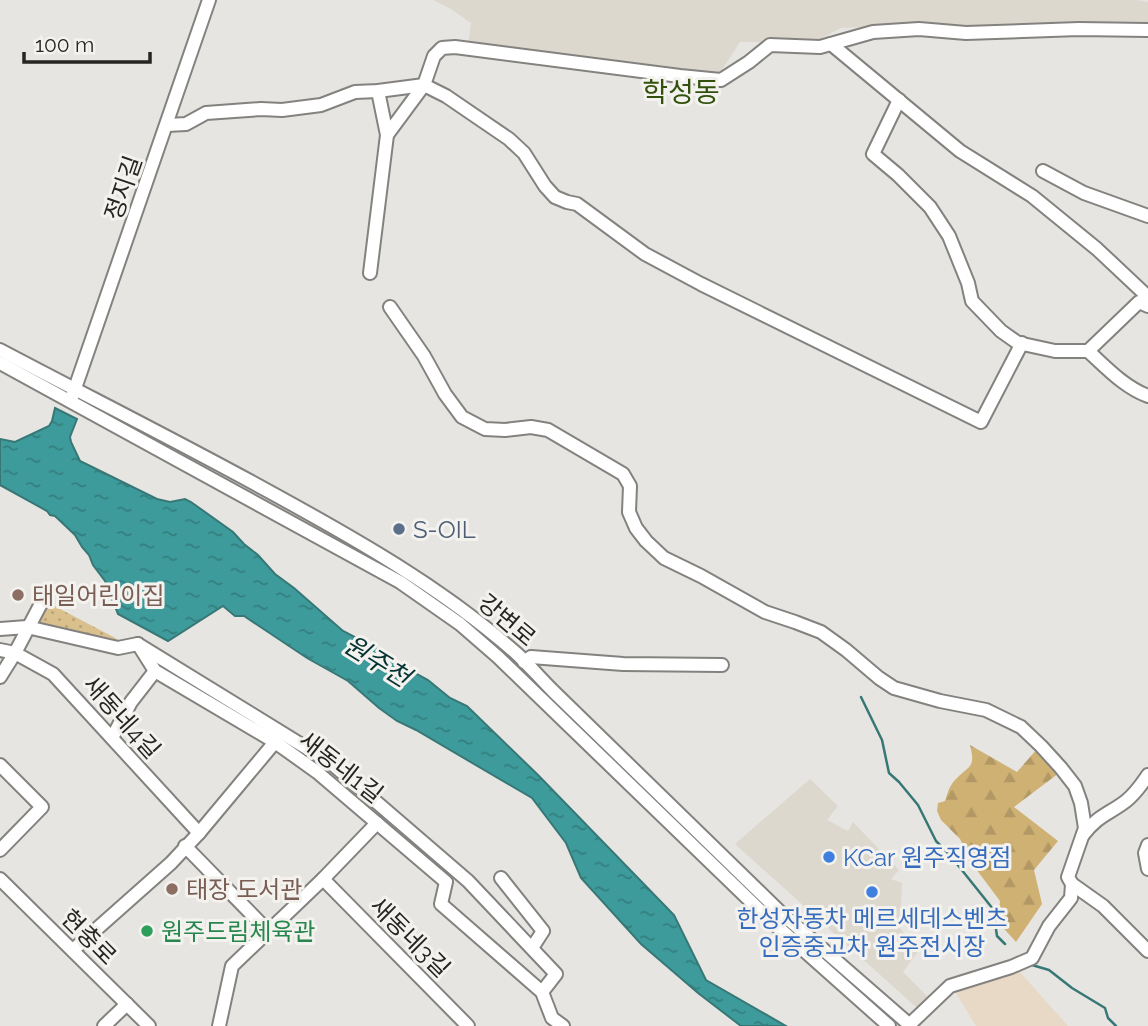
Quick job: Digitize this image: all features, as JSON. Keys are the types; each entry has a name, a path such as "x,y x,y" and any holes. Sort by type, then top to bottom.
{"street":[{"name":"정지길","path":"72,395 209,0"},
{"path":"387,135 424,85 434,56 442,48 455,47 721,80 770,45 820,47 873,32 919,29 967,33 1065,29 1148,30"},
{"path":"831,44 960,151 1032,196 1097,248 1148,297"},
{"path":"167,125 186,124 206,113 282,110 321,105 355,92 424,85 446,96 509,139 524,153 545,187 555,197 577,204 645,254 981,422 1022,343"},
{"path":"370,273 387,135 378,91"},
{"path":"899,100 873,154 930,207 949,236 968,283 972,301 1000,331 1022,343 1055,351 1088,351 1123,382 1148,396"},
{"path":"1043,171 1084,193 1148,216"},
{"path":"1088,351 1139,302 1148,306"},
{"path":"390,307 462,417 485,429 548,430 622,474 630,486 629,512 636,528 664,558 765,612 821,632 894,688 986,710 1021,727 1075,786 1085,828 1069,877 1072,884 1071,898 1049,926 1032,958 950,986 910,1026"},
{"name":"강변로","path":"0,350 72,395 400,582 460,624 498,657 771,921 889,1026"},
{"name":"강변로","path":"0,363 233,472 338,529 463,610 524,662 779,911 910,1026"},
{"path":"0,677 45,596"},
{"path":"0,629 27,627 118,648 138,643 331,763 468,881 556,974 542,992"},
{"name":"새동네1길","path":"138,643 155,671 275,742 317,772 446,881 441,904 542,992 552,1018 563,1026"},
{"name":"새동네4길","path":"0,650 15,653 53,674 199,833"},
{"path":"524,662 531,657 623,664 722,665"},
{"path":"112,738 131,702 155,671"},
{"path":"73,950 171,863 275,742"},
{"path":"0,765 43,807 0,850"},
{"path":"1082,836 1091,823 1139,789 1148,775"},
{"path":"219,1026 232,966 377,823"},
{"path":"1148,845 1148,869"},
{"path":"185,846 268,931"},
{"path":"501,878 543,931 532,948"},
{"name":"현충로","path":"0,879 149,1026"},
{"name":"새동네3길","path":"323,879 468,1026"},
{"path":"1072,884 1103,906 1148,951"},
{"path":"104,1026 127,1004"}],"shaded area":[{"path":"433,0 1137,0 1148,2 1148,25 1007,28 948,24 841,28 814,42 740,42 720,73 468,46 471,23"},
{"path":"45,601 119,640 34,623"},
{"path":"810,779 838,806 827,820 848,831 853,822 899,870 891,879 902,883 898,926 919,950 903,972 930,999 917,1008 735,844"},
{"path":"1018,970 1068,1026 976,1026 956,993 984,980"}],"green space":[{"path":"970,745 1017,772 1037,749 1059,773 1014,807 1058,841 1034,870 1042,904 1016,942 998,922 1000,901 970,861 960,839 941,820 937,811 938,803 945,801 952,784 972,763"}],"water":[{"name":"원주천","path":"55,408 77,419 70,437 80,461 157,499 170,502 185,499 191,502 233,532 275,574 343,631 380,650 428,680 450,698 467,706 674,915 706,980 786,1026 741,1026 641,944 581,878 566,843 532,798 397,721 348,681 307,658 244,616 235,616 223,606 168,641 118,614 105,581 75,535 55,516 0,485 0,439 15,442 49,426"}],"waterway":[{"path":"861,697 882,740 889,773 918,805 936,841 993,909 997,936 1005,944"},
{"path":"1032,965 1049,970 1105,1008 1108,1018 1116,1026"}],"place":[{"name":"S-OIL","path":"399,529"},
{"name":"태일어린이집","path":"18,595"},
{"name":"KCar 원주직영점","path":"829,857"},
{"name":"태장 도서관","path":"172,889"},
{"name":"한성자동차 메르세데스벤츠 인증중고차 원주전시장","path":"872,892"},
{"name":"원주드림체육관","path":"147,931"}],"district":[{"name":"학성동","path":"681,92"}]}
